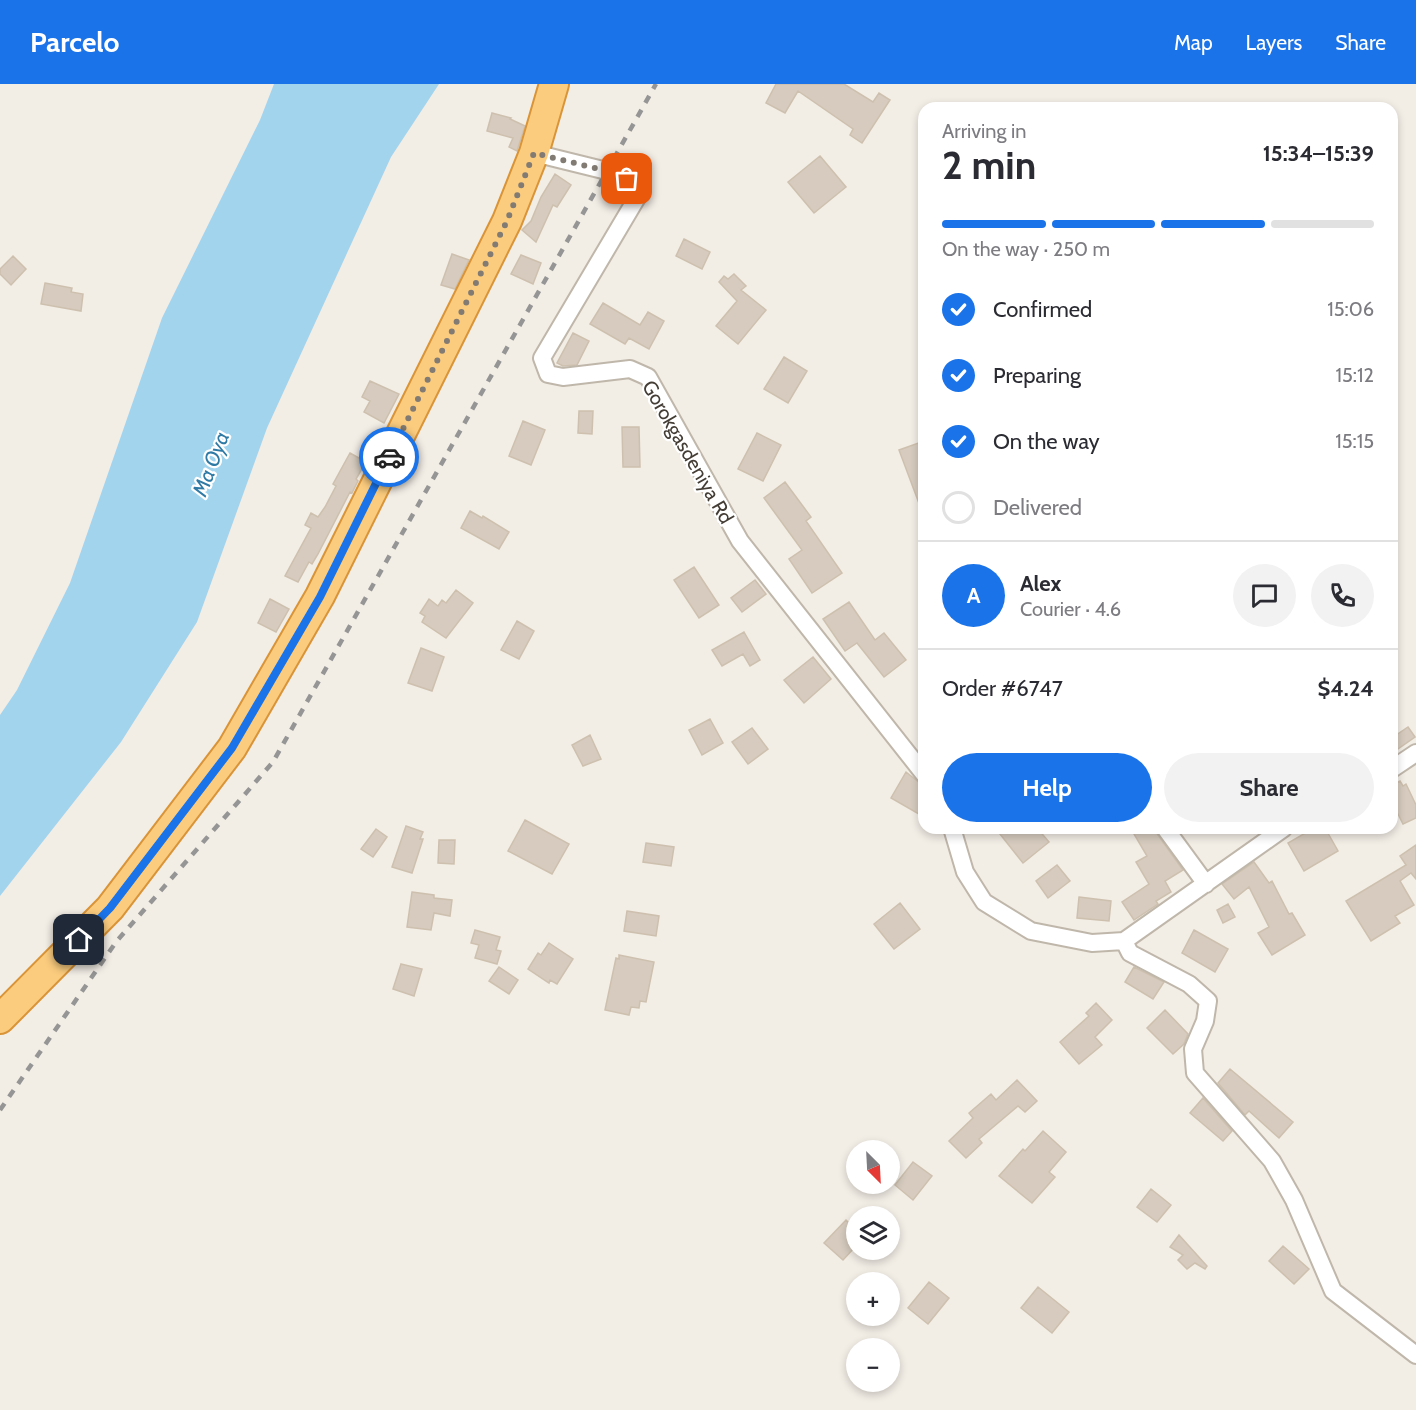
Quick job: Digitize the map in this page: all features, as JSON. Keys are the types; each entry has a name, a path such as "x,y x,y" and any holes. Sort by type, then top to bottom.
{"highway":[{"path":"0,1019 110,908 232,748 320,597 507,221 534,153 554,84"}],"street":[{"name":"Gorokgasdeniya Rd","path":"534,153 607,171 627,179 638,196 542,358 548,374 563,377 630,369 648,377 740,541 918,766"},
{"path":"1398,765 1416,753"},
{"path":"954,834 965,872 984,902 1031,931 1092,943 1124,941 1276,834"},
{"path":"1169,834 1206,884"},
{"path":"1124,941 1130,952 1190,984 1208,1000 1205,1021 1193,1049 1195,1073 1272,1161 1294,1200 1333,1291 1416,1355"}],"water":[{"name":"Ma Oya","path":"274,84 439,84 391,157 267,428 197,622 121,742 0,896 0,715 17,690 70,583 162,318 260,120"}],"building":[{"path":"776,84 844,84 873,102 879,93 890,100 862,143 850,135 853,129 798,91 785,113 766,103"},
{"path":"492,113 511,118 525,126 517,151 509,147 513,138 487,131"},
{"path":"820,156 846,187 814,213 788,182"},
{"path":"555,174 571,185 557,207 553,205 536,242 522,230 531,221 541,197"},
{"path":"684,239 710,252 702,269 676,256"},
{"path":"452,254 469,260 455,289 441,285"},
{"path":"521,255 541,263 533,284 511,274"},
{"path":"13,256 26,269 11,285 0,274 0,269"},
{"path":"734,274 746,286 741,290 766,310 738,344 716,326 737,301 719,282 724,276 728,279"},
{"path":"45,283 72,288 71,292 83,294 81,311 41,304"},
{"path":"603,303 640,325 648,312 664,321 649,349 629,338 625,344 590,324"},
{"path":"573,333 589,341 577,365 563,366 557,363"},
{"path":"784,357 807,371 788,403 764,389"},
{"path":"370,381 399,394 384,423 364,412 370,401 362,397"},
{"path":"579,411 593,411 592,434 578,433"},
{"path":"523,421 545,430 531,465 509,456"},
{"path":"622,427 639,427 640,467 623,467"},
{"path":"757,433 781,445 763,481 738,469"},
{"path":"918,443 918,501 899,450"},
{"path":"350,453 366,462 356,479 358,481 352,493 350,492 312,564 309,562 298,582 285,576 311,528 305,525 311,513 318,517 325,507 336,486 333,484"},
{"path":"785,482 811,517 806,521 842,573 812,593 789,559 802,550 764,498"},
{"path":"470,511 509,532 499,549 461,528"},
{"path":"694,567 719,605 699,618 674,580"},
{"path":"755,580 766,594 742,612 731,598"},
{"path":"456,590 473,603 446,638 422,622 425,616 420,613 429,599 438,606 442,600 446,603"},
{"path":"270,599 289,609 276,632 258,623"},
{"path":"849,602 875,640 884,633 906,660 884,677 857,643 845,651 823,619"},
{"path":"517,621 534,631 519,659 501,650"},
{"path":"744,632 760,660 750,666 743,654 722,666 712,650"},
{"path":"421,648 444,657 432,691 408,683"},
{"path":"813,657 831,679 804,703 784,680"},
{"path":"710,719 723,743 702,755 689,730"},
{"path":"1408,727 1415,737 1398,749 1398,734"},
{"path":"752,728 768,749 748,764 732,742"},
{"path":"590,735 601,759 583,766 572,745"},
{"path":"906,772 918,781 918,814 891,798"},
{"path":"1400,781 1403,786 1406,784 1416,805 1416,818 1403,824 1398,814 1398,782"},
{"path":"525,820 569,844 552,874 508,851"},
{"path":"406,826 423,832 420,839 423,839 412,873 392,867"},
{"path":"376,829 387,837 373,857 361,849"},
{"path":"1000,834 1042,834 1049,842 1023,863"},
{"path":"1134,834 1157,834 1183,870 1165,881 1171,892 1156,901 1158,904 1134,920 1122,902 1149,884 1136,862 1147,856"},
{"path":"1304,834 1328,834 1338,851 1304,871 1288,843"},
{"path":"439,840 455,840 454,864 438,863"},
{"path":"646,843 674,847 671,866 643,862"},
{"path":"1416,845 1416,879 1411,873 1400,881 1414,905 1395,916 1400,923 1371,941 1346,901 1406,865 1400,856"},
{"path":"1254,862 1269,883 1272,881 1289,914 1292,913 1305,935 1272,955 1258,933 1269,927 1249,887 1234,899 1222,884"},
{"path":"1057,865 1070,881 1048,898 1036,881"},
{"path":"412,892 452,900 450,916 434,913 431,930 407,927"},
{"path":"1079,897 1111,901 1109,921 1077,918"},
{"path":"900,903 920,929 894,949 874,924"},
{"path":"1228,904 1235,917 1223,923 1217,910"},
{"path":"627,911 659,916 656,936 624,931"},
{"path":"475,930 500,937 496,950 501,951 497,964 475,958 479,945 471,943"},
{"path":"1194,930 1228,949 1215,972 1182,953"},
{"path":"549,943 573,959 557,984 550,980 549,983 528,969 538,953 541,955"},
{"path":"619,955 654,962 646,1002 640,1001 639,1008 631,1007 629,1015 605,1010 616,958 619,959"},
{"path":"401,964 422,969 414,996 393,989"},
{"path":"499,967 518,980 509,994 489,981"},
{"path":"1134,967 1164,982 1153,999 1125,982"},
{"path":"1096,1003 1112,1020 1095,1037 1102,1045 1079,1064 1060,1042 1089,1016 1086,1013"},
{"path":"1165,1010 1188,1034 1184,1044 1173,1054 1147,1028"},
{"path":"1230,1069 1293,1122 1279,1138 1249,1111 1245,1115 1218,1083"},
{"path":"1017,1080 1037,1101 1025,1112 1018,1106 979,1139 982,1143 966,1158 949,1141 973,1118 969,1113 991,1094 996,1100"},
{"path":"1203,1098 1232,1131 1223,1141 1190,1113"},
{"path":"1043,1131 1066,1152 1049,1172 1055,1177 1032,1203 999,1176"},
{"path":"913,1162 932,1176 913,1200 900,1189 900,1179"},
{"path":"1151,1189 1171,1205 1157,1222 1137,1207"},
{"path":"846,1220 846,1257 843,1260 824,1243"},
{"path":"1179,1235 1207,1266 1205,1269 1195,1263 1187,1269 1178,1260 1183,1255 1170,1247"},
{"path":"1283,1246 1309,1269 1294,1284 1269,1261"},
{"path":"929,1282 949,1298 928,1324 908,1308"},
{"path":"1038,1287 1069,1312 1052,1333 1021,1308"}],"railway":[{"path":"0,1110 116,942 273,762 656,84"}],"way so far":[{"path":"389,457 507,221 534,153 607,171 627,179"}],"route":[{"path":"79,940 110,908 232,748 320,597 389,457"}]}
